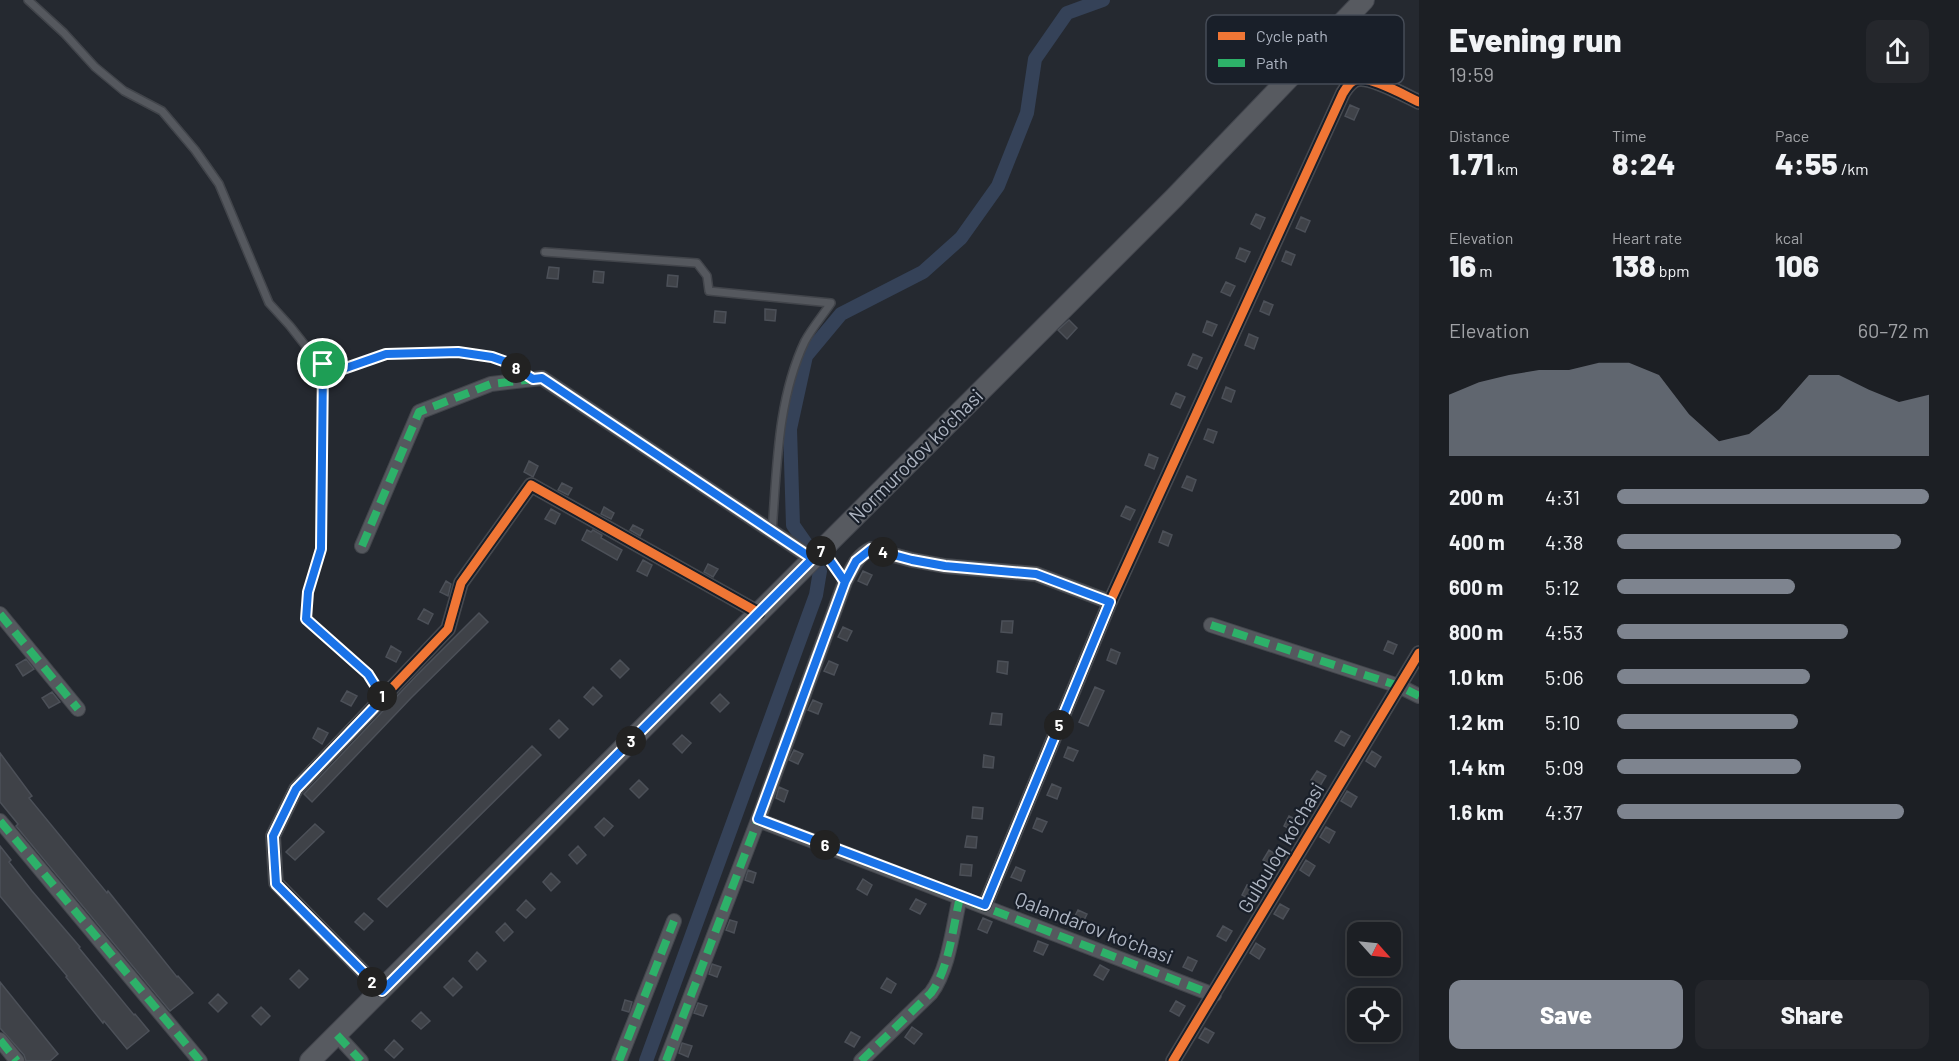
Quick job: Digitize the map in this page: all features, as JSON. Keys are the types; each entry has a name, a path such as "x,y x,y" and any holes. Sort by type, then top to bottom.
{"main road":[{"name":"Normurodov ko'chasi","path":"1350,15 1364,0"},
{"name":"Normurodov ko'chasi","path":"310,1061 1174,198 1283,84"}],"street":[{"path":"985,905 1110,602 1343,93 1350,84"},
{"path":"1377,84 1419,102"},
{"path":"362,546 419,412 491,384 542,378 772,532 818,554"},
{"path":"382,991 276,884 273,836 296,789 448,629 461,583 531,485 759,613"},
{"path":"666,1061 845,582 856,561 871,549 945,566 1036,574 1110,602"},
{"path":"0,614 78,709"},
{"path":"1211,625 1399,686 1419,696"},
{"name":"Gulbuloq ko'chasi","path":"1173,1061 1419,653"},
{"name":"Qalandarov ko'chasi","path":"758,819 1214,995"},
{"path":"0,821 200,1061"},
{"path":"861,1061 931,993 937,984 943,970 960,897"},
{"path":"620,1061 674,921"},
{"path":"337,1035 362,1061"},
{"path":"0,1040 17,1061"}],"lane":[{"path":"28,0 64,33 95,67 124,91 162,111 195,150 219,184 268,303 290,326 319,363 343,369 386,354 458,352 492,357 509,363 533,379"},
{"path":"544,252 697,263 707,276 709,291 831,303 806,340 789,386 781,424 772,532"},
{"path":"323,364 321,549 308,592 306,619 368,674 383,698"},
{"path":"818,554 845,582"}],"building":[{"path":"1350,105 1359,109 1354,120 1345,116"},
{"path":"1256,214 1265,218 1260,229 1251,224"},
{"path":"1301,217 1310,221 1305,232 1296,228"},
{"path":"1240,248 1250,252 1245,262 1236,258"},
{"path":"1286,251 1295,255 1291,265 1282,261"},
{"path":"549,267 559,268 558,279 547,278"},
{"path":"594,271 604,272 603,283 593,282"},
{"path":"668,275 678,276 677,287 667,286"},
{"path":"1226,282 1235,286 1230,296 1221,292"},
{"path":"1264,301 1273,305 1269,315 1260,311"},
{"path":"765,309 776,310 775,321 765,320"},
{"path":"715,311 726,312 725,323 714,322"},
{"path":"1069,320 1077,328 1067,339 1058,330"},
{"path":"1207,321 1217,325 1212,336 1203,332"},
{"path":"1249,334 1258,338 1254,349 1245,345"},
{"path":"1193,354 1202,358 1197,369 1188,365"},
{"path":"1226,387 1235,391 1231,402 1222,398"},
{"path":"1176,393 1185,397 1180,408 1171,404"},
{"path":"1208,429 1217,432 1213,443 1204,439"},
{"path":"1149,454 1158,458 1154,469 1145,465"},
{"path":"529,461 538,466 533,477 524,472"},
{"path":"1187,476 1196,480 1192,491 1182,487"},
{"path":"562,483 572,488 568,495 558,490"},
{"path":"1126,506 1135,510 1130,520 1121,516"},
{"path":"604,507 614,513 611,519 601,514"},
{"path":"551,509 560,514 555,524 545,519"},
{"path":"633,525 643,530 640,536 630,530"},
{"path":"587,530 591,532 593,530 602,535 601,538 622,550 617,560 582,540"},
{"path":"1163,531 1172,535 1168,546 1159,542"},
{"path":"643,560 652,565 647,576 637,571"},
{"path":"708,564 718,569 713,577 704,572"},
{"path":"863,571 872,575 867,585 858,581"},
{"path":"446,581 451,584 448,596 440,592"},
{"path":"424,609 433,614 428,624 418,619"},
{"path":"479,613 488,622 411,698 312,802 304,794"},
{"path":"1002,621 1013,621 1012,633 1001,632"},
{"path":"843,627 852,631 847,641 838,637"},
{"path":"1388,641 1397,645 1393,654 1384,650"},
{"path":"391,646 401,652 396,662 386,657"},
{"path":"1111,649 1120,653 1116,664 1107,660"},
{"path":"26,659 34,669 23,676 16,665"},
{"path":"620,660 629,669 620,678 611,669"},
{"path":"829,661 838,665 834,675 824,671"},
{"path":"998,661 1008,662 1007,674 997,672"},
{"path":"593,687 602,696 593,705 584,697"},
{"path":"1095,687 1104,691 1088,726 1079,722"},
{"path":"347,691 357,696 351,706 341,701"},
{"path":"52,692 60,702 49,708 42,698"},
{"path":"720,694 729,703 720,712 711,703"},
{"path":"813,700 822,704 818,714 808,710"},
{"path":"992,713 1002,714 1001,725 990,724"},
{"path":"559,720 568,729 559,738 550,729"},
{"path":"318,728 328,733 322,744 313,738"},
{"path":"1341,731 1350,736 1344,746 1335,741"},
{"path":"682,735 691,743 682,753 673,744"},
{"path":"532,746 541,755 387,907 378,899"},
{"path":"1068,747 1078,751 1073,761 1064,757"},
{"path":"794,750 803,754 798,764 789,760"},
{"path":"1372,751 1381,757 1375,767 1366,761"},
{"path":"0,753 32,796 29,798 177,977 193,993 170,1011 16,826 18,824 0,802"},
{"path":"984,755 994,757 993,768 983,767"},
{"path":"1317,771 1326,776 1320,786 1311,780"},
{"path":"639,780 648,789 639,798 630,789"},
{"path":"1052,784 1061,788 1057,799 1047,795"},
{"path":"779,787 788,791 784,802 776,798"},
{"path":"1347,791 1357,797 1351,807 1341,801"},
{"path":"973,807 983,808 982,819 972,818"},
{"path":"1289,816 1299,821 1293,831 1284,826"},
{"path":"604,818 613,826 604,836 595,827"},
{"path":"1037,818 1047,822 1042,832 1033,828"},
{"path":"315,824 324,832 295,860 286,852"},
{"path":"1326,827 1335,832 1329,843 1320,837"},
{"path":"967,836 977,837 976,848 965,847"},
{"path":"0,846 11,860 9,862 32,891 149,1031 127,1049 104,1021 103,1023 0,896"},
{"path":"578,846 586,855 577,864 569,855"},
{"path":"1269,850 1278,856 1272,866 1263,860"},
{"path":"1306,860 1315,866 1309,876 1300,870"},
{"path":"961,864 972,865 971,876 960,875"},
{"path":"1016,867 1025,871 1021,881 1011,877"},
{"path":"748,870 756,873 753,883 745,880"},
{"path":"551,873 560,882 551,891 543,882"},
{"path":"863,879 872,885 867,895 857,889"},
{"path":"1247,885 1256,890 1251,900 1242,895"},
{"path":"916,899 926,904 920,914 910,909"},
{"path":"526,900 535,909 526,918 517,910"},
{"path":"1280,904 1289,909 1283,919 1274,914"},
{"path":"1078,910 1087,914 1082,924 1073,920"},
{"path":"364,913 373,921 364,930 355,922"},
{"path":"983,918 992,922 987,933 978,929"},
{"path":"730,920 737,922 734,933 726,930"},
{"path":"505,923 513,932 504,941 496,932"},
{"path":"1223,926 1232,931 1226,941 1217,936"},
{"path":"1038,941 1048,945 1043,955 1034,951"},
{"path":"1256,943 1265,949 1259,959 1250,953"},
{"path":"477,952 486,961 477,970 469,961"},
{"path":"1188,957 1197,961 1192,971 1183,967"},
{"path":"712,964 721,967 717,977 709,974"},
{"path":"1100,965 1109,970 1103,980 1094,975"},
{"path":"299,970 308,979 299,988 290,979"},
{"path":"453,978 462,987 453,996 444,987"},
{"path":"887,978 896,984 891,993 881,988"},
{"path":"0,982 58,1054 50,1061 26,1061 24,1055 0,1028"},
{"path":"218,994 227,1003 218,1012 209,1003"},
{"path":"625,1000 632,1002 629,1012 622,1010"},
{"path":"1176,1001 1185,1006 1179,1016 1170,1011"},
{"path":"698,1003 707,1006 703,1016 694,1013"},
{"path":"261,1007 270,1016 261,1025 252,1016"},
{"path":"421,1012 430,1021 421,1029 412,1021"},
{"path":"912,1027 922,1034 914,1044 905,1037"},
{"path":"1205,1028 1214,1033 1208,1043 1199,1038"},
{"path":"851,1032 860,1037 854,1047 845,1042"},
{"path":"394,1040 403,1049 394,1058 385,1050"},
{"path":"682,1043 692,1046 688,1057 679,1053"}],"waterway":[{"path":"809,548 793,525 790,429 806,356 841,314 923,272 961,238 998,186 1027,113 1035,59 1067,13 1103,0"},
{"path":"646,1061 816,595 820,571"}],"marked path":[{"path":"362,546 419,412 491,384 542,378 813,559"},
{"path":"666,1061 758,820 845,582 862,555 871,549 945,566 1036,574 1110,602"},
{"path":"0,614 78,709"},
{"path":"1211,625 1399,686 1419,696"},
{"path":"758,820 1214,995"},
{"path":"0,821 200,1061"},
{"path":"861,1061 931,993 942,972 950,947 960,897"},
{"path":"619,1061 674,921"},
{"path":"337,1035 361,1061"},
{"path":"0,1040 17,1061"}],"cycle path":[{"path":"985,905 1110,602 1343,93 1349,84"},
{"path":"1379,84 1419,102"},
{"path":"382,991 276,883 273,836 296,789 448,629 461,583 531,485 759,613"},
{"path":"1173,1061 1419,653"}],"route":[{"path":"323,364 321,549 308,592 306,619 368,674 383,698 296,789 273,836 276,884 382,991 822,549 845,582 856,561 871,549 945,566 1036,574 1110,602 985,905 758,819 845,582 822,549 813,559 542,378 533,379 509,363 492,357 458,352 386,354 343,369 323,364"}]}
